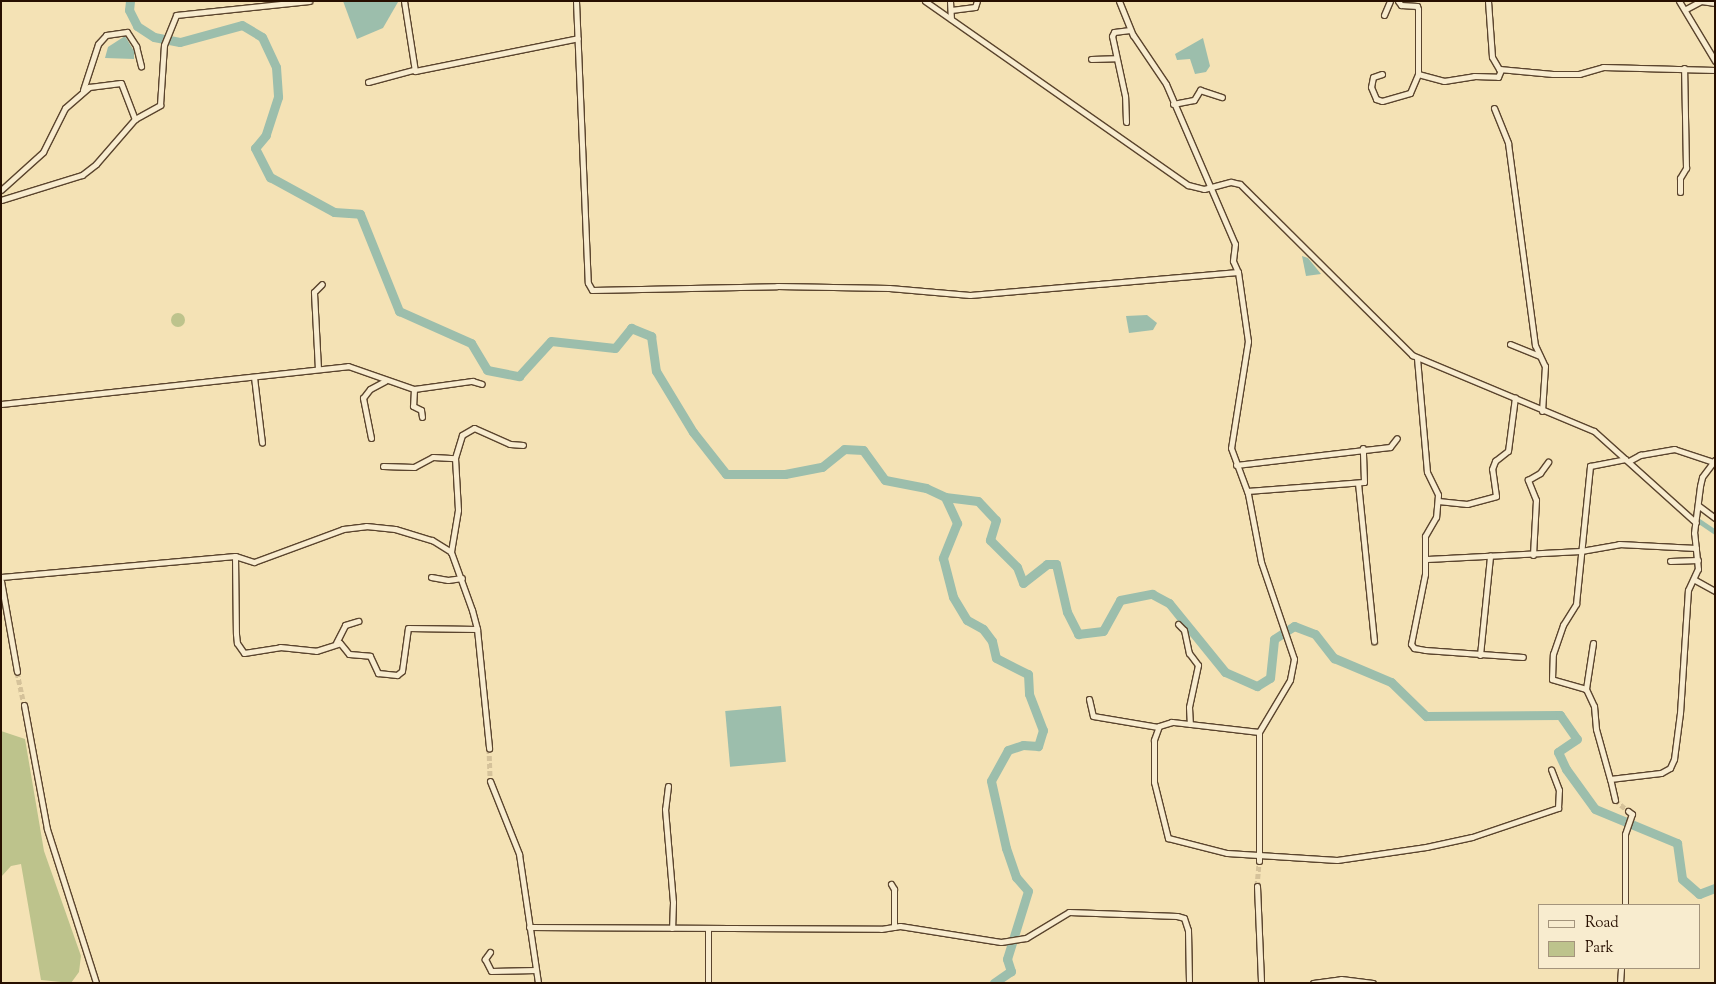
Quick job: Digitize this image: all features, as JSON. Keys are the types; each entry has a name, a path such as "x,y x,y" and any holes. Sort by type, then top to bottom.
{"street":[{"path":"1,200 82,175 96,164 135,119 160,105 164,45 172,19 180,13 309,1"},
{"path":"404,1 413,70"},
{"path":"576,1 588,283 592,290 777,286 889,288 970,295 1238,272"},
{"path":"924,1 951,14 1188,185 1208,186 1231,182 1240,184 1417,358 1543,408 1594,432 1630,459 1696,520"},
{"path":"950,1 951,14"},
{"path":"951,14 975,7 977,1"},
{"path":"1118,1 1130,30 1161,74 1208,186 1233,238 1233,261 1238,272 1248,341 1231,440 1236,465 1247,491 1261,562 1292,646 1294,664 1290,680 1259,732 1258,861"},
{"path":"1384,15 1390,1"},
{"path":"1382,74 1373,77 1371,86 1376,99 1382,101 1410,93 1418,74 1418,9 1416,6 1401,5 1398,1"},
{"path":"1488,1 1492,56 1495,66 1501,70 1553,74 1579,74 1604,67 1715,70"},
{"path":"1679,1 1687,9 1715,61"},
{"path":"1687,9 1701,1 1715,3"},
{"path":"1126,122 1125,96 1112,33 1130,30"},
{"path":"83,91 98,44 106,35 127,32 136,46 141,66"},
{"path":"368,82 413,70 578,38"},
{"path":"1091,59 1116,58"},
{"path":"1680,192 1681,174 1686,168 1684,68"},
{"path":"1418,74 1444,81 1474,76 1498,77 1501,70"},
{"path":"1,190 43,152 60,115 83,91 96,85 121,83 135,119"},
{"path":"1173,104 1194,100 1200,90 1222,97"},
{"path":"1494,108 1508,142 1535,345 1546,373 1543,408"},
{"path":"318,369 314,292 322,284"},
{"path":"1510,344 1540,356"},
{"path":"1417,358 1427,472 1437,492 1438,501 1434,523 1425,536 1426,559 1412,626 1412,647 1480,655 1523,657"},
{"path":"1,404 355,366 385,381 414,389 472,382 482,384"},
{"path":"254,377 262,443"},
{"path":"371,438 363,398 370,389 385,381"},
{"path":"414,389 413,406 420,410 422,417"},
{"path":"1438,501 1467,504 1496,496 1492,469 1495,461 1508,451 1515,397"},
{"path":"488,748 477,629 462,578 451,552 458,510 456,458 462,435 474,428 510,444 523,445"},
{"path":"1236,465 1363,448 1390,447 1397,438"},
{"path":"1247,491 1358,483 1366,480 1363,448"},
{"path":"1586,689 1555,681 1551,674 1561,629 1575,609 1584,551 1590,466 1674,449 1714,461 1702,478 1696,520 1698,560 1695,580 1688,590 1680,713 1672,765 1667,771 1654,775 1610,779"},
{"path":"383,466 414,468 433,457 456,458"},
{"path":"1533,555 1536,500 1528,480 1540,473 1548,462"},
{"path":"1358,483 1374,640"},
{"path":"1698,508 1715,518"},
{"path":"1,576 234,556 254,562 314,542 342,529 378,526 432,540 451,552"},
{"path":"1426,559 1533,555 1584,551 1619,544 1696,548"},
{"path":"234,556 237,643 247,653 280,647 316,651 340,643 353,655 362,653 370,656 378,673 397,675 402,671 408,628 477,629"},
{"path":"1480,655 1490,556"},
{"path":"1670,561 1698,560"},
{"path":"431,577 448,580 462,578"},
{"path":"1695,580 1715,591"},
{"path":"1,581 17,672"},
{"path":"336,643 345,625 358,621"},
{"path":"1178,624 1185,634 1189,654 1198,665 1189,707 1190,724"},
{"path":"1593,643 1586,689 1594,706 1596,729 1606,755 1615,800"},
{"path":"1089,698 1093,716 1158,727 1172,722 1259,732"},
{"path":"24,705 47,829 96,983"},
{"path":"1158,727 1154,740 1154,782 1168,838 1210,850 1346,859 1472,837 1558,808 1559,790 1550,769"},
{"path":"490,782 519,854 538,983"},
{"path":"668,786 665,808 673,902 672,928"},
{"path":"1625,904 1626,830 1631,817 1628,811"},
{"path":"891,884 894,888 894,927"},
{"path":"1258,886 1261,983"},
{"path":"529,927 894,927 1009,942 1017,941 1069,912 1180,916 1188,930 1189,983"},
{"path":"708,928 708,983"},
{"path":"490,952 485,960 491,971 536,970"},
{"path":"1620,983 1621,969"},
{"path":"1313,983 1341,979 1373,983"}],"green space":[{"path":"178,313 183,315 185,320 183,325 178,327 173,325 171,320 173,315"},
{"path":"1,731 25,739 44,851 81,956 79,972 71,983 41,980 21,864 11,866 1,877"}],"shaded area":[{"path":"343,1 398,2 383,28 357,39"},
{"path":"125,36 134,51 134,59 105,58 108,47"},
{"path":"1203,38 1210,66 1206,72 1195,74 1190,59 1177,60 1175,54"},
{"path":"1302,256 1308,258 1321,274 1306,276"},
{"path":"1147,315 1157,323 1153,330 1129,333 1126,316"},
{"path":"781,706 786,762 730,767 725,711"}],"waterway":[{"path":"130,1 129,10 137,26 154,37 180,42 242,25 262,37 276,67 278,97 266,135 255,148 270,177 334,212 360,214 399,311 471,343 487,370 519,376 551,341 615,348 631,328 651,336 656,371 693,432 726,474 785,474 822,467 844,449 863,450 885,480 926,488 945,497 978,501 996,520 990,540 1017,567 1023,583 1047,564 1056,564 1067,612 1078,634 1103,631 1120,600 1152,594 1169,603 1225,672 1257,686 1270,678 1274,639 1294,626 1315,634 1334,658 1391,682 1426,716 1560,715 1577,739 1558,752 1566,769 1595,809 1677,843 1682,879 1699,894 1715,888"},
{"path":"945,497 957,523 943,558 953,597 967,620 983,629 992,641 996,658 1028,674 1029,694 1043,730 1038,746 1023,745 1008,750 991,781 1006,848 1016,877 1028,891 1007,959 1011,971 994,983"},
{"path":"1693,517 1715,532"}],"tunnel":[{"path":"17,672 24,705"},
{"path":"489,748 490,781"},
{"path":"1615,800 1628,811"},
{"path":"1257,886 1259,861"}]}
